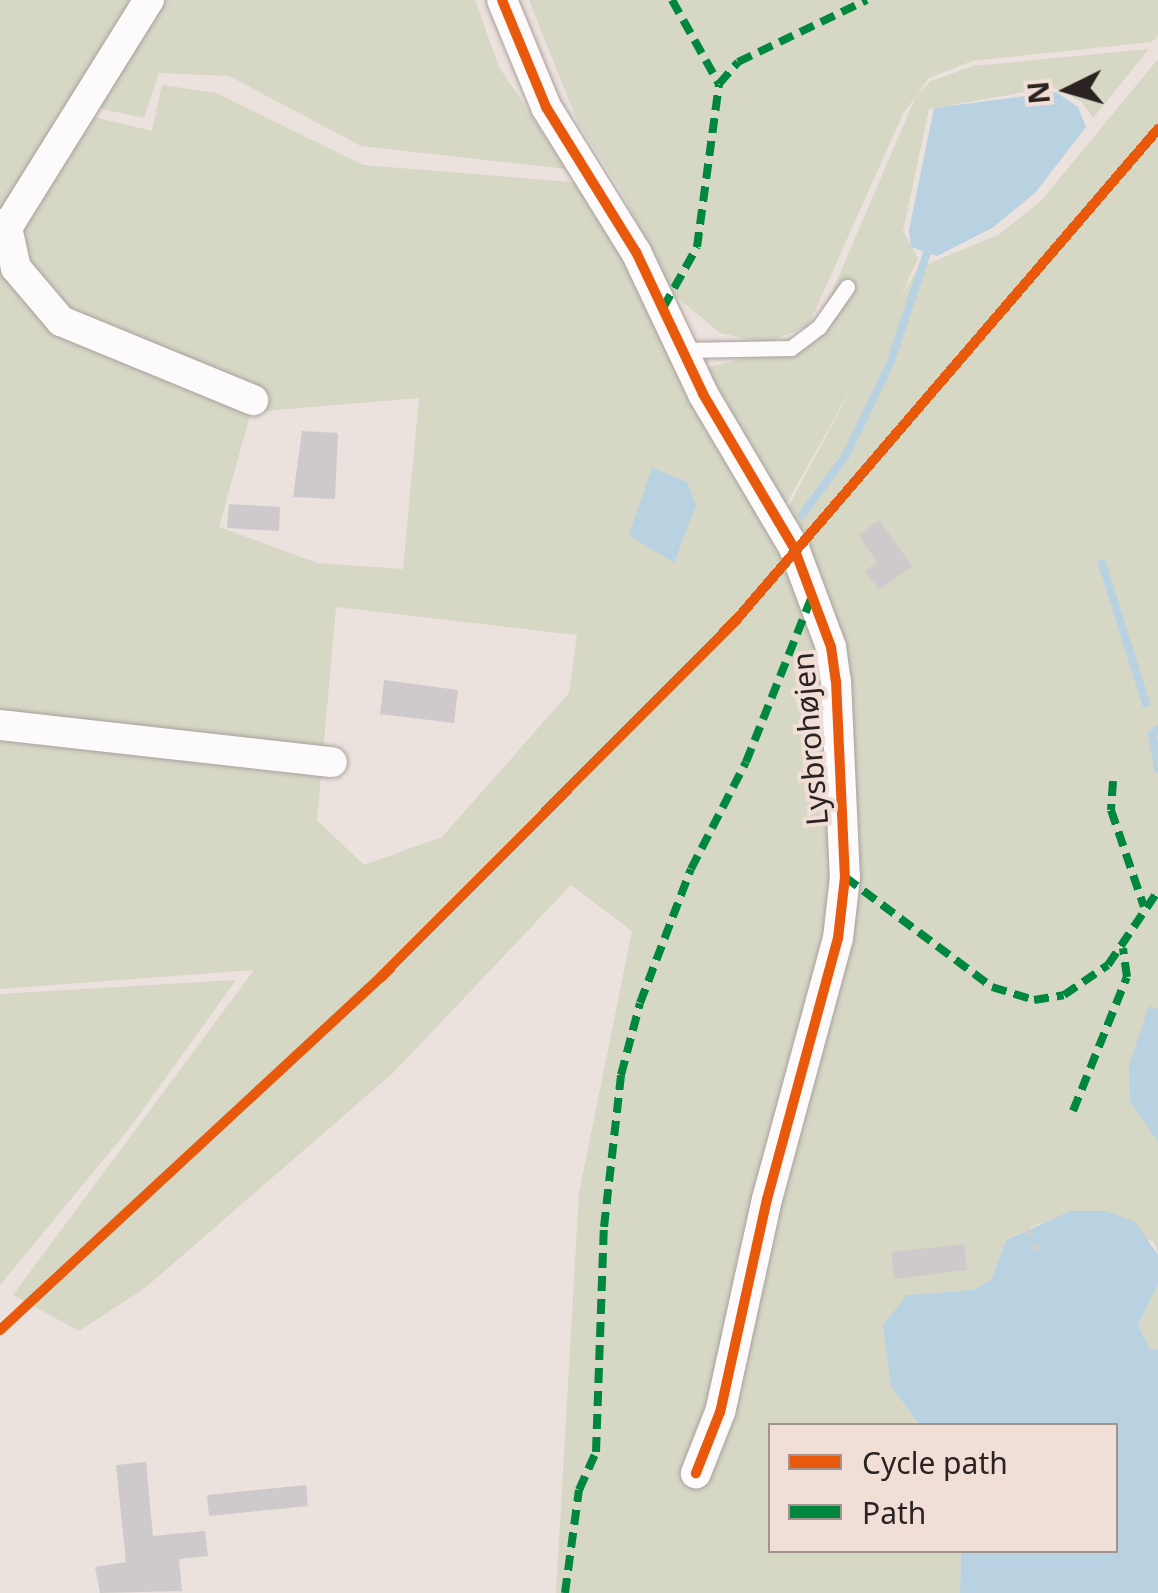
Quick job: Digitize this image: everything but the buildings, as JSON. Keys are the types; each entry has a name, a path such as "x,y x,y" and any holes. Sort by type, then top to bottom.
{"street":[{"path":"149,0 3,231 16,268 61,321 253,400"},
{"name":"Lysbrohøjen","path":"502,0 546,106 636,252 682,350 794,548 831,647 845,877 826,991 767,1199 720,1412 696,1473"},
{"path":"0,724 332,762"}],"lane":[{"path":"682,350 791,348 819,328 847,287"}],"path":[{"path":"1027,1228 1040,1255"}],"green space":[{"path":"0,0 149,0 77,113 152,131 162,85 216,93 363,165 594,184 780,500 706,368 773,351 816,329 916,96 931,81 973,66 1149,49 1093,118 1082,102 1053,87 929,109 903,231 918,258 901,297 918,268 998,235 1041,201 1158,59 1158,1255 1154,1241 1040,1223 1006,1240 991,1280 973,1290 907,1295 891,1386 919,1423 768,1423 768,1553 961,1553 960,1593 556,1593 579,1193 632,931 571,885 393,1073 145,1288 79,1331 13,1295 254,970 0,989","holes":["860,373 786,511 784,508","419,398 403,569 317,563 219,527 251,412","336,607 577,635 569,693 442,837 364,865 317,820"]},
{"path":"167,0 475,0 499,67 567,169 361,146 229,76 159,73 144,118 93,107"},
{"path":"529,0 1158,0 1158,35 1152,42 972,61 929,78 903,114 808,326 766,343 720,333 672,293 621,191 578,123"},
{"path":"236,980 128,1130 0,1285 0,994"},
{"path":"1158,1284 1158,1350 1150,1349 1138,1325"}],"water":[{"path":"1056,92 1078,107 1086,127 1035,193 992,228 937,256 911,247 909,230 934,108"},
{"path":"652,468 687,482 696,505 674,563 629,535"},
{"path":"1149,1006 1158,1009 1158,1142 1130,1101 1129,1066"},
{"path":"1071,1211 1107,1211 1135,1222 1158,1255 1158,1284 1138,1325 1150,1349 1158,1350 1158,1593 960,1593 961,1553 1118,1553 1118,1423 919,1423 891,1386 883,1325 907,1295 973,1290 991,1280 1006,1240"}],"waterway":[{"path":"802,515 846,455 890,364 927,253"},
{"path":"1102,563 1146,703"},
{"path":"1158,729 1152,734 1158,768"}],"marked path":[{"path":"672,0 719,84"},
{"path":"663,308 697,247 719,84 738,62 867,0"},
{"path":"565,1593 579,1490 596,1452 604,1227 621,1075 640,1003 691,869 746,762 811,599"},
{"path":"1113,781 1111,810 1144,907"},
{"path":"845,877 992,987 1034,1000 1064,995 1108,965 1158,891"},
{"path":"1073,1111 1127,977 1123,948"}],"cycle path":[{"path":"502,0 546,107 636,252 703,394 794,548 831,647 836,681 845,877 838,938 767,1199 720,1412 696,1473"},
{"path":"0,1330 381,977 737,619 1158,129"}]}
